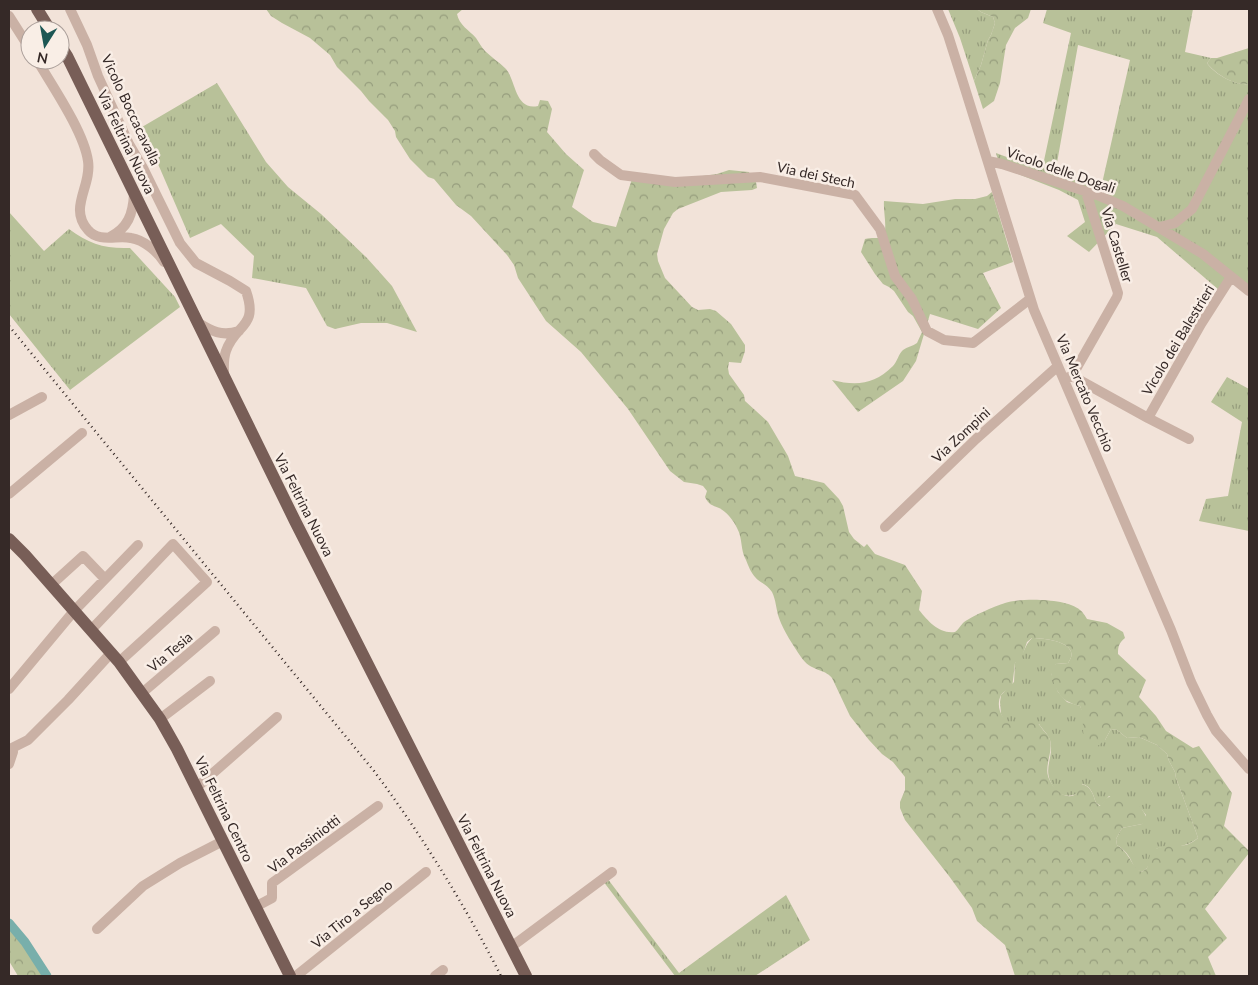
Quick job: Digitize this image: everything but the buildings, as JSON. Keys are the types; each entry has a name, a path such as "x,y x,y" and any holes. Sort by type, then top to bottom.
{"main road":[{"path":"37,9 44,20"},
{"name":"Via Feltrina Nuova","path":"70,62 224,378 526,976"},
{"name":"Via Feltrina Centro","path":"9,539 115,657 160,719 290,976"}],"street":[{"name":"Vicolo Boccacavalla","path":"70,9 129,144 180,243 196,263 246,291 251,310 249,317 226,350 224,378"},
{"name":"Via Mercato Vecchio","path":"937,9 948,36 1030,299 1058,366 1068,378 1191,682 1216,731 1249,769"},
{"path":"9,16 20,33"},
{"path":"43,70 82,140 89,169 80,201 80,213 88,231 97,237 132,238 143,242 160,255 178,284"},
{"path":"1160,227 1175,223 1192,209 1249,99"},
{"name":"Via dei Stech","path":"594,154 621,175 675,182 760,178 855,195 880,229 895,276 912,300 927,331 944,340 973,343 1030,299"},
{"name":"Vicolo delle Dogali","path":"988,161 1002,164 1123,206 1203,254 1249,291"},
{"name":"Via Casteller","path":"1068,378 1118,293 1086,192"},
{"path":"109,238 122,230 127,223 134,205 134,193"},
{"name":"Vicolo dei Balestrieri","path":"1148,418 1201,324 1231,277"},
{"path":"196,321 221,334 240,331"},
{"name":"Via Zompini","path":"885,527 976,439 1058,366"},
{"name":"Vicolo dei Balestrieri","path":"1068,378 1189,439"},
{"path":"9,415 42,396"},
{"path":"9,494 82,433"},
{"path":"9,764 14,752 10,747 28,740 115,657 207,582 173,544 91,630"},
{"path":"9,689 74,611 138,545"},
{"path":"51,585 83,556 105,579"},
{"name":"Via Tesia","path":"142,693 215,632"},
{"path":"160,719 210,681"},
{"path":"196,788 277,717"},
{"name":"Via Passiniotti","path":"255,907 272,898 272,883 378,806"},
{"path":"97,929 143,886 180,863 223,841"},
{"name":"Via Tiro a Segno","path":"296,976 426,872"},
{"path":"511,947 612,872"}],"green space":[{"path":"266,9 463,9 457,14 460,21 476,38 482,48 506,69 520,100 530,106 538,106 540,100 548,101 552,109 547,132 566,154 584,170 572,207 593,222 616,227 634,173 643,173 674,180 717,174 729,170 749,172 751,178 756,182 757,188 721,192 678,209 673,213 664,229 657,254 665,278 692,307 698,310 710,309 716,311 731,324 745,345 745,351 741,363 729,362 729,374 744,395 745,401 768,422 788,456 795,476 824,483 843,506 849,532 854,539 864,547 867,544 875,554 905,565 922,591 919,610 935,626 944,631 955,632 966,621 1001,604 1021,600 1043,600 1073,606 1081,611 1087,619 1107,623 1123,632 1125,638 1119,645 1118,654 1146,680 1139,697 1166,731 1193,748 1199,746 1232,793 1224,826 1249,851 1205,909 1227,938 1208,957 1216,976 1015,976 1005,945 977,921 972,908 905,820 900,808 900,802 905,790 905,777 893,762 882,754 869,740 850,716 832,678 805,662 792,643 779,618 772,592 757,579 750,569 743,552 739,532 732,519 724,511 708,502 705,497 707,491 703,486 684,482 670,471 628,409 581,352 546,321 518,278 514,265 507,255 471,216 456,205 434,179 428,177 410,159 388,120 337,67 330,55 310,38 271,16","holes":["1032,638 1061,643 1071,651 1068,663 1056,664 1050,668 1054,683 1061,696 1070,703 1080,706 1083,716 1084,738 1089,747 1095,748 1105,740 1111,729 1117,730 1127,738 1139,737 1157,745 1167,754 1175,772 1198,838 1186,845 1167,846 1151,850 1147,868 1142,872 1135,867 1125,852 1117,845 1116,839 1122,828 1142,824 1147,821 1146,816 1138,805 1126,797 1114,795 1100,806 1096,803 1093,794 1084,785 1081,784 1078,791 1074,795 1069,796 1064,795 1054,787 1047,771 1051,749 1049,737 1035,721 1021,720 1016,724 1011,723 1004,718 999,709 999,700 1002,694 1012,688 1015,663 1021,660 1027,642"]},
{"path":"948,9 977,9 993,17 995,23 974,81 960,38"},
{"path":"977,9 1031,9 1028,18 1015,28 1006,45 1000,83 994,101 983,109 974,81 995,23 993,17"},
{"path":"1047,9 1193,9 1185,52 1211,58 1207,63 1220,75 1238,83 1249,84 1249,286 1231,273 1219,290 1157,237 1116,224 1089,252 1067,236 1085,222 1078,200 1059,190 1000,167 996,153 1042,170 1071,33 1043,23","holes":["1078,45 1130,60 1101,188 1055,174"]},
{"path":"1249,48 1249,84 1238,83 1226,78 1207,63 1211,58 1217,58"},
{"path":"217,83 266,162 288,187 321,214 367,258 392,286 417,332 387,323 361,323 335,329 327,326 306,288 252,278 254,256 221,224 190,238 142,127"},
{"path":"992,192 1013,262 983,273 1001,308 978,329 930,314 916,361 903,381 858,412 832,380 857,383 879,377 893,366 903,350 917,343 922,332 913,316 908,312 894,291 883,284 861,252 865,239 883,237 885,229 884,201 923,204 955,199 975,199 987,196"},
{"path":"9,212 44,251 69,229 90,242 113,248 130,248 175,297 180,307 70,390 9,314"},
{"path":"1227,377 1249,389 1249,531 1199,521 1206,499 1228,496 1242,422 1211,402"},
{"path":"1032,638 1061,643 1071,651 1068,663 1056,664 1051,673 1058,692 1067,702 1080,706 1083,712 1084,730 1105,740 1111,729 1117,730 1127,738 1139,737 1157,745 1167,754 1198,838 1184,845 1157,848 1147,868 1142,872 1135,869 1128,856 1117,845 1116,839 1122,828 1142,824 1146,815 1142,810 1109,796 1101,806 1096,803 1090,789 1082,784 1078,792 1070,796 1063,795 1055,789 1048,770 1051,753 1050,740 1039,724 1009,724 1001,714 1001,695 1014,682 1015,663"},
{"path":"604,874 679,973 786,895 810,940 755,976 675,976 600,877"},
{"path":"9,925 43,976 18,976 9,961"}],"waterway":[{"path":"9,923 25,942 47,976"}],"railway":[{"path":"9,326 374,771 442,871 501,976"}]}
